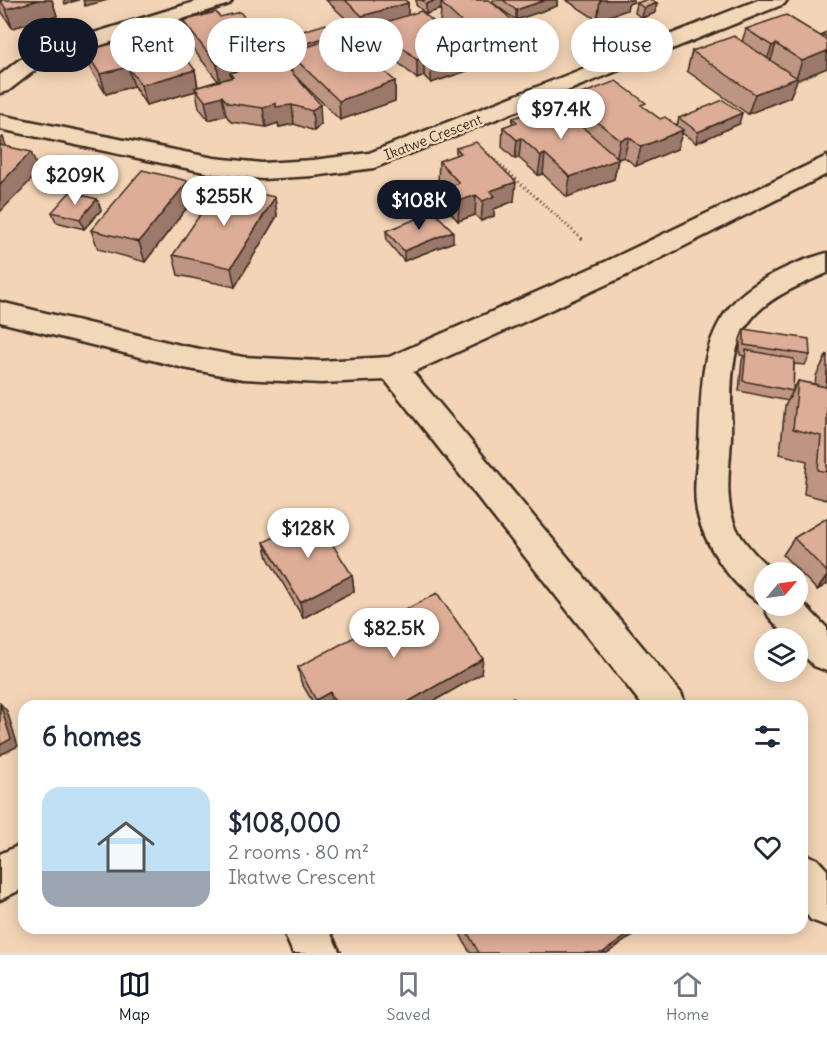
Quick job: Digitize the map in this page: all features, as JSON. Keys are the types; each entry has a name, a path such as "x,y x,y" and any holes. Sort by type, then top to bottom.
{"street":[{"path":"0,86 27,65 46,55 222,0"},
{"name":"Ikatwe Crescent","path":"0,122 214,166 262,171 313,168 374,160 777,0"},
{"path":"0,312 184,357 243,368 321,372 393,368 615,268 827,164"},
{"path":"754,576 737,558 723,536 714,514 712,488 718,372 725,340 739,315 756,300 779,285 827,262"},
{"path":"393,368 662,700"},
{"path":"791,616 827,654"},
{"path":"0,878 18,868"},
{"path":"808,881 827,904"},
{"path":"307,934 317,953"}],"path":[{"path":"459,127 615,268"}],"building":[{"path":"0,0 39,0 6,9"},
{"path":"345,0 405,0 408,3 362,16"},
{"path":"422,0 437,0 426,4"},
{"path":"453,0 489,0 510,18 457,18 441,3"},
{"path":"503,0 546,0 516,10"},
{"path":"645,0 657,3 644,8 637,3"},
{"path":"421,11 429,18 415,18 415,58 403,47 403,18 399,18"},
{"path":"216,12 220,17 240,12 245,18 207,18 207,52 195,37 194,18"},
{"path":"786,15 827,40 827,51 802,61 776,44 772,46 746,29"},
{"path":"319,26 319,39 307,43 307,30"},
{"path":"734,36 797,78 755,94 692,51"},
{"path":"319,43 319,72 385,72 395,81 339,101 307,70 307,47"},
{"path":"110,44 110,72 100,74 98,71 98,48"},
{"path":"132,72 188,72 141,85"},
{"path":"291,72 320,104 312,111 292,105 276,107 276,103 263,108 228,103 222,96 205,101 195,88 233,77 230,73"},
{"path":"616,81 646,103 641,105 660,119 665,117 683,130 641,147 629,137 620,140 568,99"},
{"path":"723,100 742,113 698,132 679,118"},
{"path":"556,104 619,159 570,177 545,154 541,156 521,138 517,140 503,127 517,122 513,118"},
{"path":"476,142 516,182 490,191 495,196 483,201 476,195 459,201 447,187 459,183 439,161 461,153 456,148"},
{"path":"0,145 31,152 0,184"},
{"path":"142,170 188,181 139,242 91,230"},
{"path":"219,186 275,197 231,268 173,255"},
{"path":"70,192 97,199 80,219 52,212"},
{"path":"434,212 453,231 404,251 386,231"},
{"path":"744,329 809,339 810,355 744,345"},
{"path":"746,350 794,359 793,391 743,381"},
{"path":"827,371 827,472 818,470 821,436 793,429 798,381 826,387"},
{"path":"315,517 352,575 300,602 264,542"},
{"path":"827,518 827,572 794,538"},
{"path":"437,593 483,659 411,700 335,700 330,692 316,700 298,667"},
{"path":"0,704 11,739 0,745"},
{"path":"468,934 629,934 602,953 479,953"}]}
